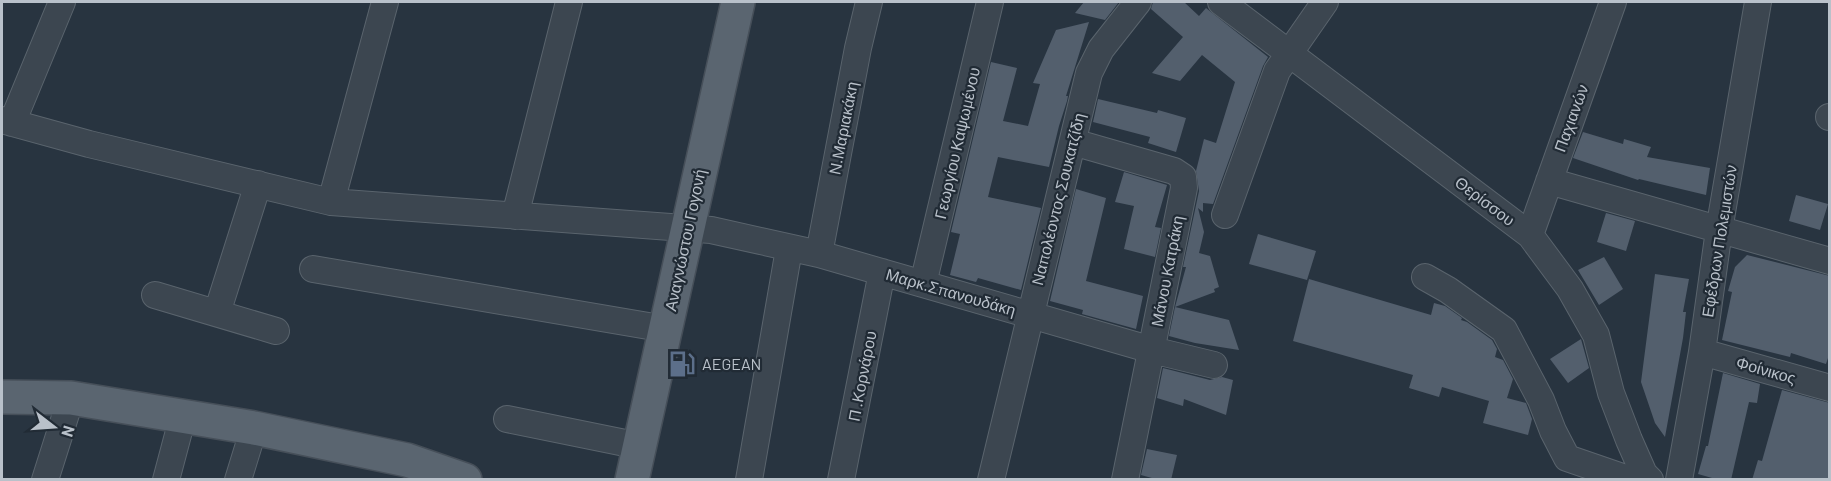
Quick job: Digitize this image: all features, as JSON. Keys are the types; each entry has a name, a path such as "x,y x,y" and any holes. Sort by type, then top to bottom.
{"main road":[{"name":"Αναγνώστου Γογονή","path":"632,480 738,2"},
{"path":"2,397 71,398 254,428 404,470 465,480"}],"street":[{"path":"7,122 62,2"},
{"path":"331,202 385,2"},
{"path":"515,216 568,2"},
{"name":"Ν.Μαριακάκη","path":"819,254 858,48 869,2"},
{"name":"Γεωργίου Καψωμένου","path":"923,284 990,2"},
{"name":"Ναπολέοντος Σουκατζίδη","path":"991,480 1089,73 1101,48 1138,2"},
{"name":"Θερίσσου","path":"1221,2 1530,235 1570,289 1596,335 1611,393 1644,474 1650,480"},
{"path":"1225,215 1277,71 1325,2"},
{"name":"Παχιανών","path":"1530,235 1613,2"},
{"name":"Εφέδρων Πολεμιστών","path":"1679,480 1702,352 1719,230 1758,2"},
{"name":"Μαρκ.Σπανουδάκη","path":"7,122 331,202 711,230 819,254 1152,350 1214,365"},
{"name":"Μάνου Κατράκη","path":"1073,142 1174,171 1183,177 1184,188 1125,480"},
{"path":"1549,181 1830,261"},
{"path":"217,313 258,184"},
{"path":"749,480 789,249"},
{"path":"313,269 666,329"},
{"name":"Π .Κορνάρου","path":"841,480 882,272"},
{"path":"1425,277 1448,290 1504,330 1541,400 1567,458 1631,480"},
{"path":"155,295 276,331"},
{"name":"Φοίνικος","path":"1702,352 1830,388"},
{"path":"45,480 71,398"},
{"path":"166,480 183,416"},
{"path":"507,419 640,446"},
{"path":"238,480 254,428"}],"building":[{"path":"1084,2 1119,2 1105,20 1075,13"},
{"path":"1153,2 1184,2 1199,16 1206,8 1268,57 1213,204 1203,203 1203,212 1198,208 1204,232 1199,253 1210,256 1219,287 1214,289 1215,292 1175,307 1186,267 1183,267 1199,191 1196,171 1204,139 1216,143 1235,82 1202,55 1180,81 1152,73 1183,37 1151,9"},
{"path":"1089,22 1066,96 1068,96 1067,101 1049,167 998,157 988,197 1041,208 1021,290 978,278 976,282 950,275 960,234 951,232 991,62 1017,68 1003,121 1028,126 1040,84 1033,83 1056,30"},
{"path":"1098,99 1157,113 1158,110 1186,118 1176,152 1148,143 1150,137 1093,122"},
{"path":"1583,132 1623,144 1624,139 1651,147 1647,157 1710,168 1706,195 1638,180 1573,158"},
{"path":"1124,172 1167,185 1155,227 1161,228 1155,257 1124,249 1134,206 1115,202"},
{"path":"1076,189 1106,198 1086,281 1143,296 1136,329 1082,314 1083,310 1050,301"},
{"path":"1796,195 1828,204 1820,230 1789,221"},
{"path":"1606,213 1635,221 1626,251 1597,242"},
{"path":"1258,234 1316,251 1307,280 1249,264"},
{"path":"1747,255 1830,276 1830,352 1826,364 1791,353 1790,357 1722,340 1732,292 1728,291 1735,267"},
{"path":"1604,257 1623,289 1599,305 1578,270"},
{"path":"1655,274 1689,279 1683,312 1686,312 1683,338 1665,437 1655,423 1641,382"},
{"path":"1309,279 1431,315 1434,303 1445,306 1462,318 1461,320 1492,340 1497,349 1495,357 1503,360 1513,379 1507,398 1526,403 1532,419 1528,435 1483,423 1489,401 1442,387 1439,397 1409,388 1413,375 1293,341"},
{"path":"1175,307 1229,320 1239,350 1169,336"},
{"path":"1581,339 1589,368 1568,383 1550,359"},
{"path":"1163,368 1210,380 1222,377 1233,380 1226,415 1184,399 1183,406 1157,398"},
{"path":"1723,373 1760,384 1757,403 1749,402 1731,480 1719,480 1698,474 1706,446 1708,446"},
{"path":"1782,390 1830,403 1830,480 1752,480 1758,460 1762,461"},
{"path":"1147,449 1177,455 1171,480 1159,480 1141,475"}],"place":[{"name":"AEGEAN","path":"682,364"}]}
